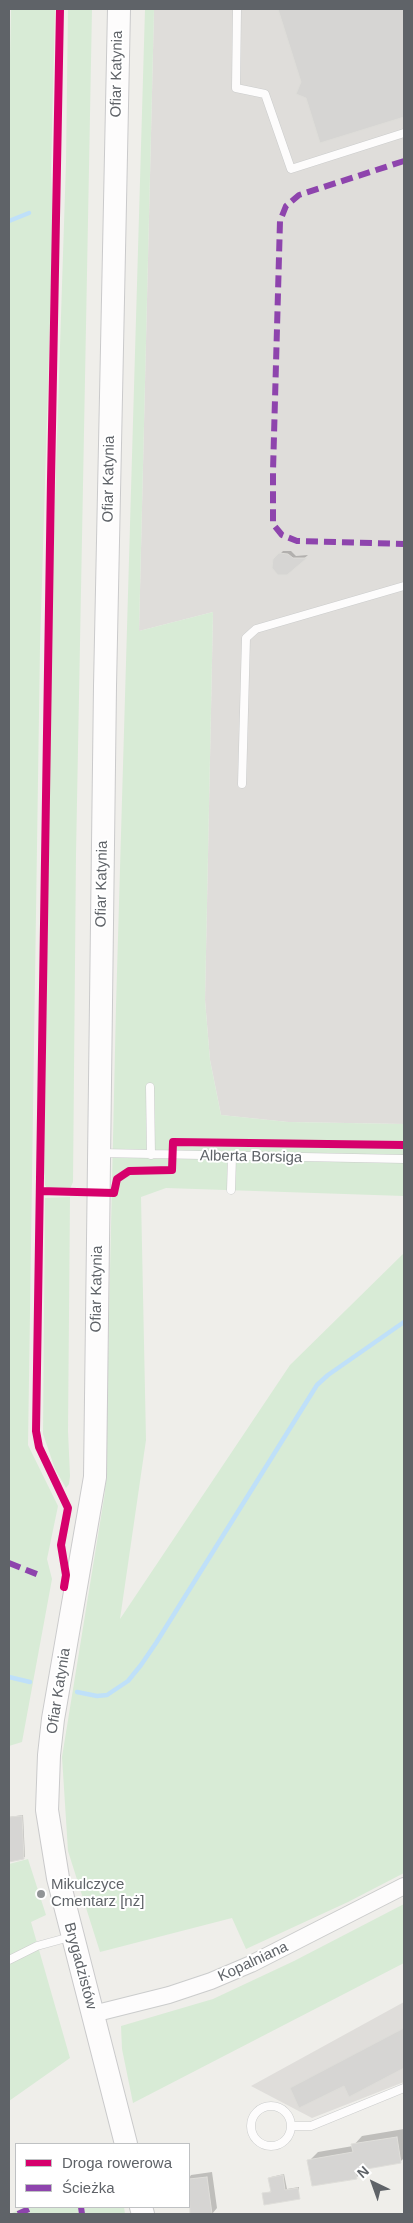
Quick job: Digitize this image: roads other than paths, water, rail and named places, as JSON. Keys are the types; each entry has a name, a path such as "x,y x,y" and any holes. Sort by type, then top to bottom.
{"street":[{"name":"Ofiar Katynia","path":"49,1755 60,1679 95,1477 98,1153 119,9"},
{"name":"Brygadzistów","path":"49,1755 47,1810 50,1836 72,1936 126,2143"},
{"name":"Kopalniana","path":"93,2014 169,1995 211,1981 251,1964 404,1886"}],"lane":[{"path":"238,9 236,88 265,94 292,169 404,133"},
{"path":"242,784 246,638 256,629 404,586"},
{"path":"150,1087 151,1155"},
{"name":"Alberta Borsiga","path":"98,1153 404,1159"},
{"path":"231,1190 232,1156"},
{"path":"9,1960 38,1946 72,1936"},
{"path":"292,2126 310,2126 404,2088"},
{"path":"265,2106 278,2107 288,2114 292,2126 288,2138 278,2146 265,2146 254,2138 251,2126 255,2114 265,2106"}],"waterway":[{"path":"9,221 29,213"},
{"path":"77,1692 97,1696 107,1695 128,1681 156,1643 317,1385 328,1375 404,1322"},
{"path":"9,1677 30,1682"}],"place":[{"name":"Mikulczyce Cmentarz [nż]","path":"41,1894"}]}
